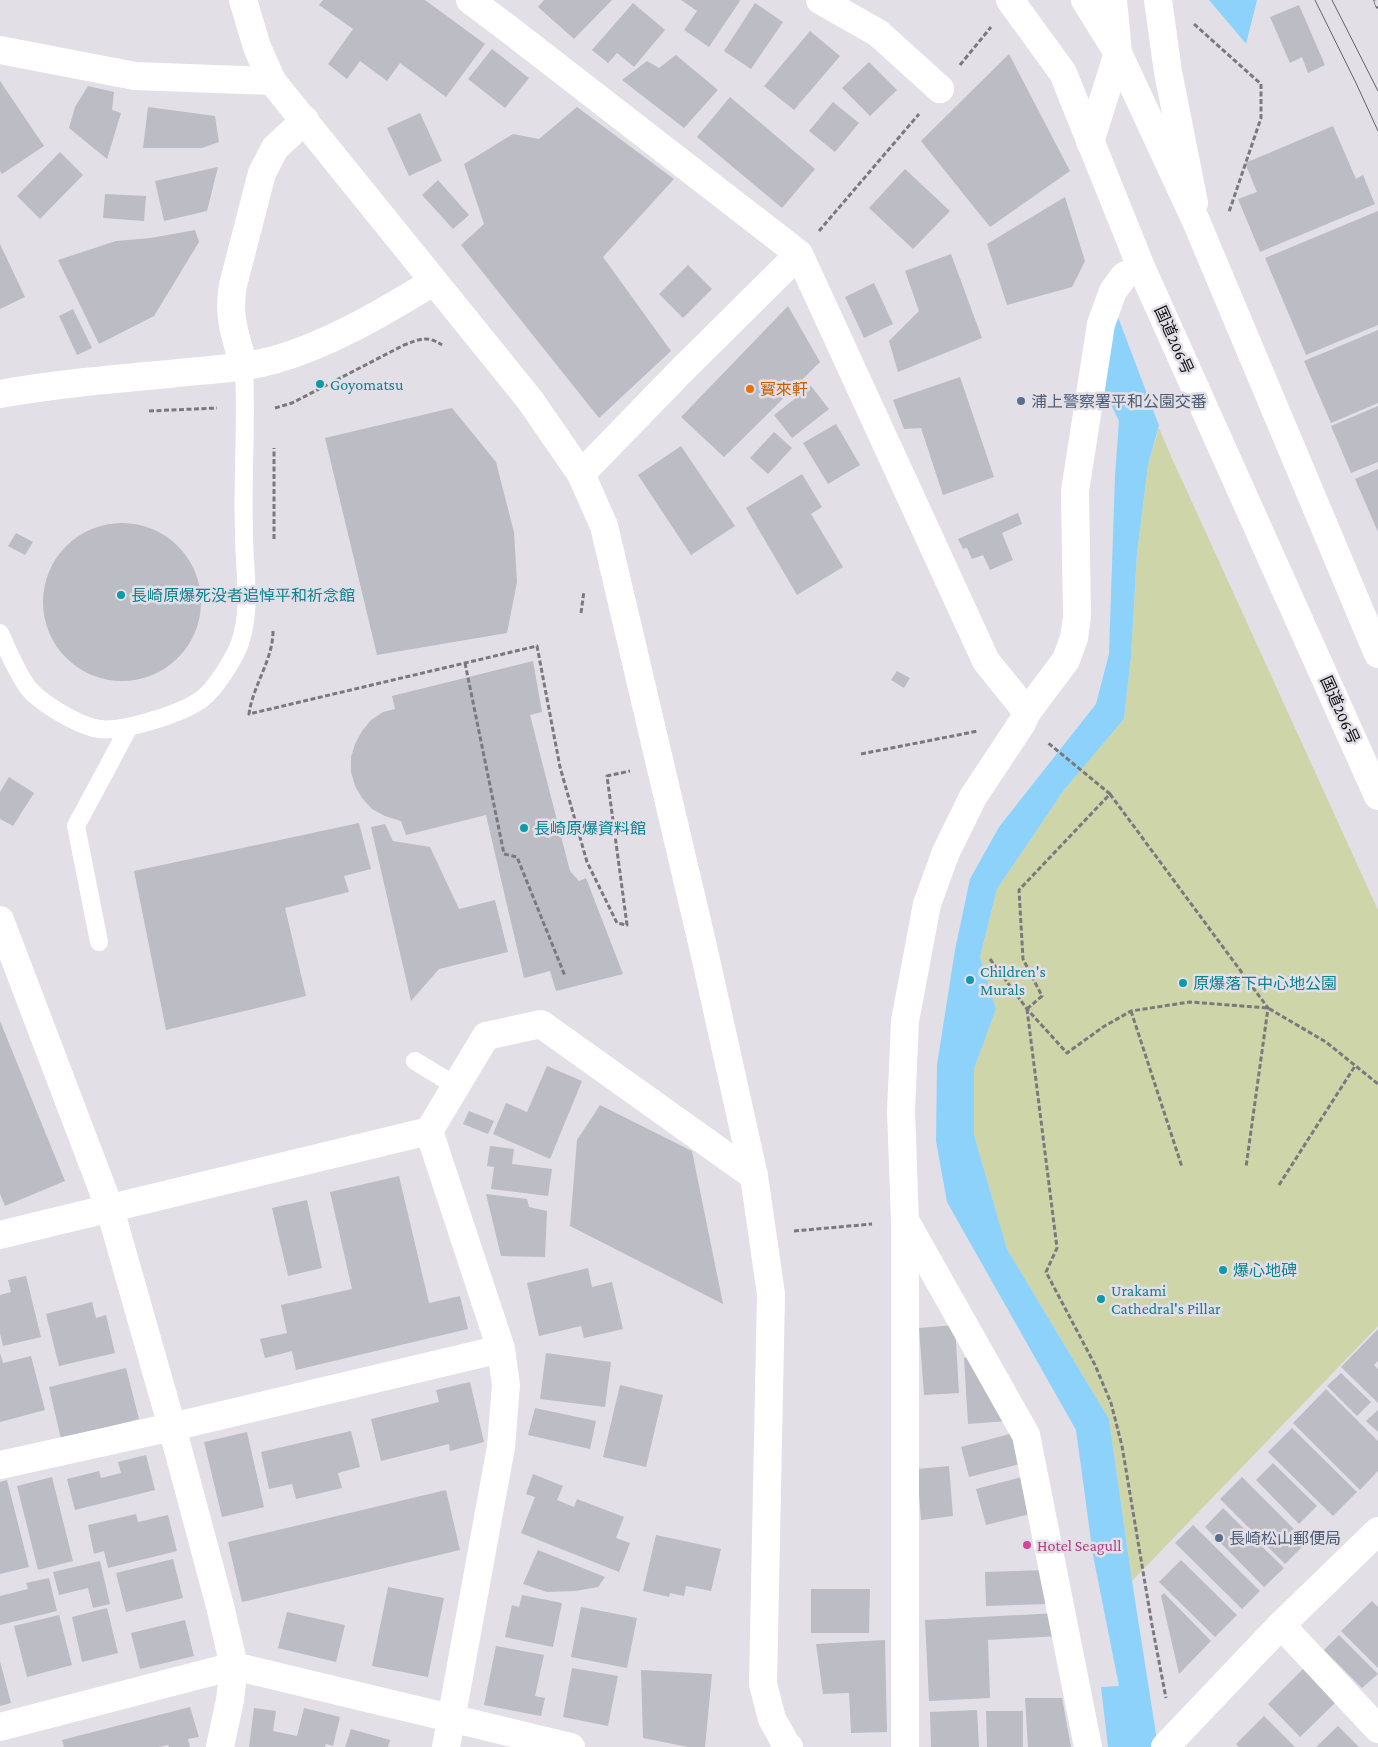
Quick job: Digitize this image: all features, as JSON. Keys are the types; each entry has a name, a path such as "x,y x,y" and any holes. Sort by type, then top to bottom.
{"main road":[{"path":"243,0 257,47 272,81 530,400 581,474 604,526 754,1176 771,1294 763,1684 772,1719 786,1746"},
{"path":"470,0 799,254 986,661 1024,717"},
{"path":"820,0 878,33 940,90"},
{"path":"1084,0 1118,53 1196,221 1378,654"},
{"path":"1090,142 1118,53 1113,0"},
{"path":"1158,0 1168,72 1196,221"},
{"name":"国道206号","path":"1003,11 1063,73 1142,267 1378,796"},
{"path":"0,50 136,76 272,81"},
{"path":"244,367 231,320 230,301 233,284 262,174 275,148 305,120"},
{"path":"581,474 799,254"},
{"path":"905,1747 905,1221 901,1112 905,1021 927,904 946,852 973,797 1024,717 1066,660 1074,638 1077,617 1075,491 1101,324 1113,291 1124,276 1142,267"},
{"path":"0,394 119,378 244,367 273,360 306,350 346,331 433,282"},
{"path":"0,920 110,1209 172,1427 220,1606 234,1666 230,1700 220,1747"},
{"path":"0,1235 429,1131 486,1036 541,1024 754,1176"},
{"path":"429,1131 501,1349 506,1385 501,1447 446,1747"},
{"path":"905,1221 1026,1435 1088,1747"},
{"path":"0,1465 172,1427 501,1349"},
{"path":"1172,1744 1281,1625 1378,1531"},
{"path":"1281,1625 1378,1729"},
{"path":"0,1727 234,1666 571,1747"}],"lane":[{"path":"0,633 6,648 30,689 56,711 96,729 129,727 174,714 203,698 227,670 239,644 247,613 244,534 246,396 244,367"},
{"path":"99,942 76,826 129,727"},
{"path":"414,1061 456,1086"}],"path":[{"path":"799,254 940,90 1003,11"},
{"path":"1189,19 1261,84 1261,118 1229,212"},
{"path":"273,360 275,408 292,403 421,338 434,340 442,346"},
{"path":"140,411 225,407"},
{"path":"274,438 274,548"},
{"path":"581,613 585,582"},
{"path":"273,624 273,642 250,703 249,714 537,646 560,767 587,862 617,923 627,925 607,776 634,770"},
{"path":"465,663 504,854 517,857 565,976"},
{"path":"861,754 1024,717"},
{"path":"1043,738 1110,794 1268,1008 1326,1042 1378,1084"},
{"path":"1027,1009 1042,996 1023,959 1020,890 1110,794"},
{"path":"990,959 1027,1009 1067,1053 1131,1011 1190,1002 1268,1008"},
{"path":"1246,1167 1268,1008"},
{"path":"1027,1009 1057,1248 1046,1272 1095,1365 1111,1403 1122,1446 1172,1744"},
{"path":"1131,1011 1182,1167"},
{"path":"1278,1184 1355,1066"},
{"path":"762,1234 905,1221"}],"green space":[{"name":"原爆落下中心地公園","path":"1159,428 1378,910 1378,1326 1132,1581 1109,1419 1007,1249 974,1135 974,1069 996,1009 980,957 997,889 1064,790 1124,719 1131,657 1137,553 1148,465"}],"water":[{"path":"1189,0 1257,0 1245,48 1233,160 1148,465 1137,553 1131,657 1124,719 1064,790 997,889 980,957 996,1009 974,1069 974,1135 1007,1249 1109,1419 1158,1747 1108,1747 1101,1687 1119,1686 1093,1555 1076,1430 947,1202 936,1141 937,1065 955,950 970,879 999,827 1096,704 1109,654 1115,476 1119,421 1101,384"}],"pier":[{"path":"1187,0 1209,0 1248,46 1235,160 1161,431 1115,309"}],"building":[{"path":"323,0 425,0 485,44 446,97 400,63 387,81 360,61 347,79 328,64 353,29 319,5"},
{"path":"544,0 612,0 574,39 538,7"},
{"path":"681,0 740,1 709,47 684,30 697,11"},
{"path":"633,3 665,30 634,67 617,53 608,63 592,50"},
{"path":"755,3 783,22 751,69 724,51"},
{"path":"1299,5 1325,65 1308,73 1302,57 1290,63 1270,17"},
{"path":"810,31 840,56 794,110 764,86"},
{"path":"492,49 529,78 505,108 468,79"},
{"path":"1009,54 1070,171 990,227 921,141"},
{"path":"676,55 718,90 684,128 622,80 647,61 659,68"},
{"path":"869,62 897,90 870,116 842,88"},
{"path":"0,81 44,146 2,174 0,171"},
{"path":"88,86 114,92 112,110 121,113 107,159 69,128 75,107"},
{"path":"730,97 815,169 782,208 697,137"},
{"path":"833,102 859,123 835,152 809,131"},
{"path":"148,107 215,116 219,142 202,148 143,148"},
{"path":"577,107 674,179 603,257 671,351 599,418 461,245 484,224 464,164 513,134 539,139"},
{"path":"420,113 442,161 409,176 387,128"},
{"path":"1333,126 1356,179 1363,175 1375,204 1260,252 1238,199 1257,192 1245,163"},
{"path":"60,152 83,175 40,219 17,196"},
{"path":"218,167 207,211 164,221 155,181"},
{"path":"905,169 950,211 913,249 869,208"},
{"path":"438,180 469,215 453,229 422,195"},
{"path":"105,194 146,196 144,221 103,218"},
{"path":"1065,197 1085,261 1072,287 1007,305 987,244"},
{"path":"1378,211 1378,325 1306,355 1265,258"},
{"path":"195,230 199,242 154,316 99,344 58,260 116,241 151,238"},
{"path":"0,244 25,297 0,309"},
{"path":"951,254 982,338 898,372 889,341 919,311 905,271"},
{"path":"688,265 712,289 683,318 659,294"},
{"path":"874,283 893,324 864,338 845,297"},
{"name":"寳來軒","path":"788,306 820,362 724,457 681,417"},
{"path":"73,309 92,348 77,355 59,316"},
{"path":"1378,330 1378,403 1331,423 1304,361"},
{"path":"960,377 994,477 943,495 921,428 904,429 893,400"},
{"path":"811,386 829,409 792,438 774,415"},
{"path":"1378,406 1378,462 1351,473 1331,426"},
{"path":"452,408 496,462 514,532 517,582 507,633 377,655 325,438"},
{"path":"836,424 860,465 828,484 803,443"},
{"path":"774,432 792,448 768,474 750,458"},
{"path":"681,446 735,526 691,555 638,475"},
{"path":"1378,469 1378,532 1355,479"},
{"path":"802,474 822,507 811,514 843,567 797,595 746,508"},
{"path":"1018,513 1022,524 1002,533 1013,560 990,570 983,555 972,559 967,548 963,549 958,539"},
{"name":"長崎原爆死没者追悼平和祈念館","path":"130,523 145,526 159,532 178,546 188,558 198,579 201,602 198,625 188,646 178,658 166,668 145,678 130,681 114,681 99,678 78,668 56,646 44,617 43,594 46,579 56,558 78,536 107,524"},
{"path":"16,533 33,542 25,555 8,546"},
{"name":"長崎原爆資料館","path":"533,661 542,712 530,715 570,871 579,881 586,878 623,974 556,991 550,971 524,978 486,815 406,835 401,821 372,809 362,798 355,786 351,772 351,757 362,731 371,720 383,712 395,709 392,696"},
{"path":"897,671 910,678 904,688 891,680"},
{"path":"9,777 34,793 13,826 0,819 0,792"},
{"path":"359,823 371,869 344,876 349,892 285,908 306,996 166,1030 134,871"},
{"path":"385,824 393,841 430,847 459,909 495,900 508,952 439,969 411,1001 371,827"},
{"path":"0,1021 65,1181 5,1206 0,1194"},
{"path":"547,1066 582,1081 550,1159 493,1134 506,1103 527,1112"},
{"path":"600,1105 692,1151 723,1304 570,1226 577,1140"},
{"path":"469,1111 494,1121 488,1134 463,1124"},
{"path":"490,1146 514,1149 512,1164 552,1169 548,1196 491,1189 494,1167 487,1166"},
{"path":"399,1176 429,1303 460,1296 468,1329 296,1370 292,1351 265,1358 260,1339 287,1333 281,1305 352,1289 330,1192"},
{"path":"486,1194 527,1199 529,1207 547,1211 545,1257 501,1256"},
{"path":"307,1200 322,1268 288,1276 272,1208"},
{"name":"爆心地碑","path":"1228,1265 1228,1275 1217,1274 1218,1266"},
{"path":"588,1268 592,1287 612,1282 623,1329 584,1338 581,1326 539,1336 527,1283"},
{"path":"26,1276 41,1337 3,1346 0,1333 0,1295 11,1292 8,1280"},
{"path":"92,1302 96,1318 106,1315 115,1353 59,1366 46,1314"},
{"path":"955,1325 959,1393 924,1395 919,1328"},
{"path":"1378,1329 1378,1361 1374,1365 1378,1369 1378,1403 1341,1367"},
{"path":"0,1353 3,1363 31,1356 45,1410 0,1422"},
{"path":"546,1353 611,1362 605,1407 540,1399"},
{"path":"977,1356 1007,1421 968,1424 964,1358"},
{"path":"126,1368 139,1419 61,1439 49,1387"},
{"path":"1341,1373 1371,1402 1357,1416 1327,1386"},
{"path":"470,1382 484,1442 450,1451 449,1444 381,1461 371,1419 439,1402 436,1390"},
{"path":"620,1385 663,1395 646,1467 603,1457"},
{"path":"1326,1389 1378,1441 1378,1471 1360,1490 1293,1423"},
{"path":"535,1408 596,1421 590,1449 528,1435"},
{"path":"1378,1410 1378,1432 1366,1421"},
{"path":"1292,1428 1357,1492 1333,1516 1268,1452"},
{"path":"351,1431 360,1467 338,1473 342,1488 296,1499 292,1484 269,1489 261,1452"},
{"path":"247,1432 264,1507 222,1517 204,1442"},
{"path":"1017,1432 1024,1463 969,1477 961,1447"},
{"path":"146,1455 155,1490 75,1510 67,1479 99,1471 101,1478 121,1473 118,1462"},
{"path":"1273,1463 1317,1506 1299,1524 1256,1480"},
{"path":"949,1466 953,1516 921,1520 917,1469"},
{"path":"533,1474 563,1486 557,1500 574,1507 577,1499 624,1517 616,1538 630,1543 619,1572 521,1533 535,1497 526,1494"},
{"path":"1029,1475 1038,1512 986,1525 976,1489"},
{"path":"52,1477 73,1561 38,1570 17,1486"},
{"path":"1242,1477 1307,1542 1285,1564 1220,1499"},
{"path":"7,1480 29,1567 0,1574 0,1482"},
{"path":"446,1490 460,1550 242,1602 228,1542"},
{"path":"1223,1508 1284,1568 1264,1587 1205,1527"},
{"path":"136,1514 138,1522 168,1515 177,1551 108,1568 104,1551 94,1554 88,1525"},
{"path":"1193,1525 1260,1591 1242,1609 1175,1543"},
{"path":"656,1535 721,1549 711,1591 686,1586 684,1596 670,1593 669,1597 643,1591"},
{"path":"538,1550 605,1577 598,1587 575,1591 547,1592 523,1584"},
{"path":"173,1559 183,1598 126,1612 116,1573"},
{"path":"1181,1560 1237,1615 1215,1637 1159,1582"},
{"path":"100,1561 110,1604 93,1608 88,1588 59,1595 53,1572"},
{"path":"1046,1570 1048,1604 986,1606 985,1572"},
{"path":"49,1578 57,1611 0,1625 0,1596 28,1589 26,1583"},
{"path":"388,1587 444,1598 428,1677 372,1666"},
{"path":"811,1589 870,1589 869,1633 811,1633"},
{"path":"1164,1593 1211,1641 1179,1674 1161,1596"},
{"path":"522,1595 562,1603 553,1647 505,1637 512,1605 519,1607"},
{"path":"1372,1601 1378,1607 1378,1668 1341,1631"},
{"path":"581,1607 637,1618 627,1668 571,1657"},
{"path":"107,1608 118,1653 82,1662 72,1617"},
{"path":"287,1612 345,1625 336,1662 278,1648"},
{"path":"1057,1613 1058,1636 988,1640 990,1698 929,1701 925,1620"},
{"path":"59,1615 72,1665 27,1677 14,1626"},
{"path":"185,1620 194,1656 140,1669 131,1633"},
{"path":"1339,1635 1378,1674 1362,1688 1324,1650"},
{"path":"885,1640 887,1732 851,1733 849,1693 823,1694 816,1644"},
{"path":"496,1646 544,1655 535,1696 545,1698 541,1716 484,1705"},
{"path":"0,1661 11,1703 0,1706"},
{"path":"572,1668 618,1676 608,1726 563,1717"},
{"path":"1304,1668 1337,1701 1300,1737 1268,1704"},
{"path":"641,1670 712,1674 705,1747 688,1747 643,1738"},
{"path":"1025,1698 1062,1698 1071,1747 1028,1747"},
{"path":"190,1707 199,1737 188,1739 190,1747 169,1747 168,1745 159,1747 64,1747 62,1740"},
{"path":"254,1708 276,1711 273,1731 297,1736 304,1708 340,1717 333,1746 326,1744 325,1747 249,1747"},
{"path":"977,1710 979,1747 931,1747 930,1712"},
{"path":"986,1711 1023,1711 1023,1747 987,1747"},
{"path":"1264,1716 1295,1747 1239,1747 1236,1744"},
{"path":"1338,1726 1359,1747 1316,1747"},
{"path":"351,1729 390,1740 388,1747 345,1747"}],"tram line":[{"path":"1315,0 1378,131"},
{"path":"1332,0 1378,91"}],"railway":[{"path":"1376,0 1378,6"}],"place":[{"name":"Goyomatsu","path":"320,384"},
{"name":"寳來軒","path":"750,389"},
{"name":"浦上警察署平和公園交番","path":"1021,401"},
{"name":"長崎原爆死没者追悼平和祈念館","path":"121,595"},
{"name":"長崎原爆資料館","path":"524,828"},
{"name":"Children's Murals","path":"970,980"},
{"name":"原爆落下中心地公園","path":"1183,983"},
{"name":"爆心地碑","path":"1223,1270"},
{"name":"Urakami Cathedral's Pillar","path":"1101,1299"},
{"name":"長崎松山郵便局","path":"1219,1538"},
{"name":"Hotel Seagull","path":"1027,1545"}]}
